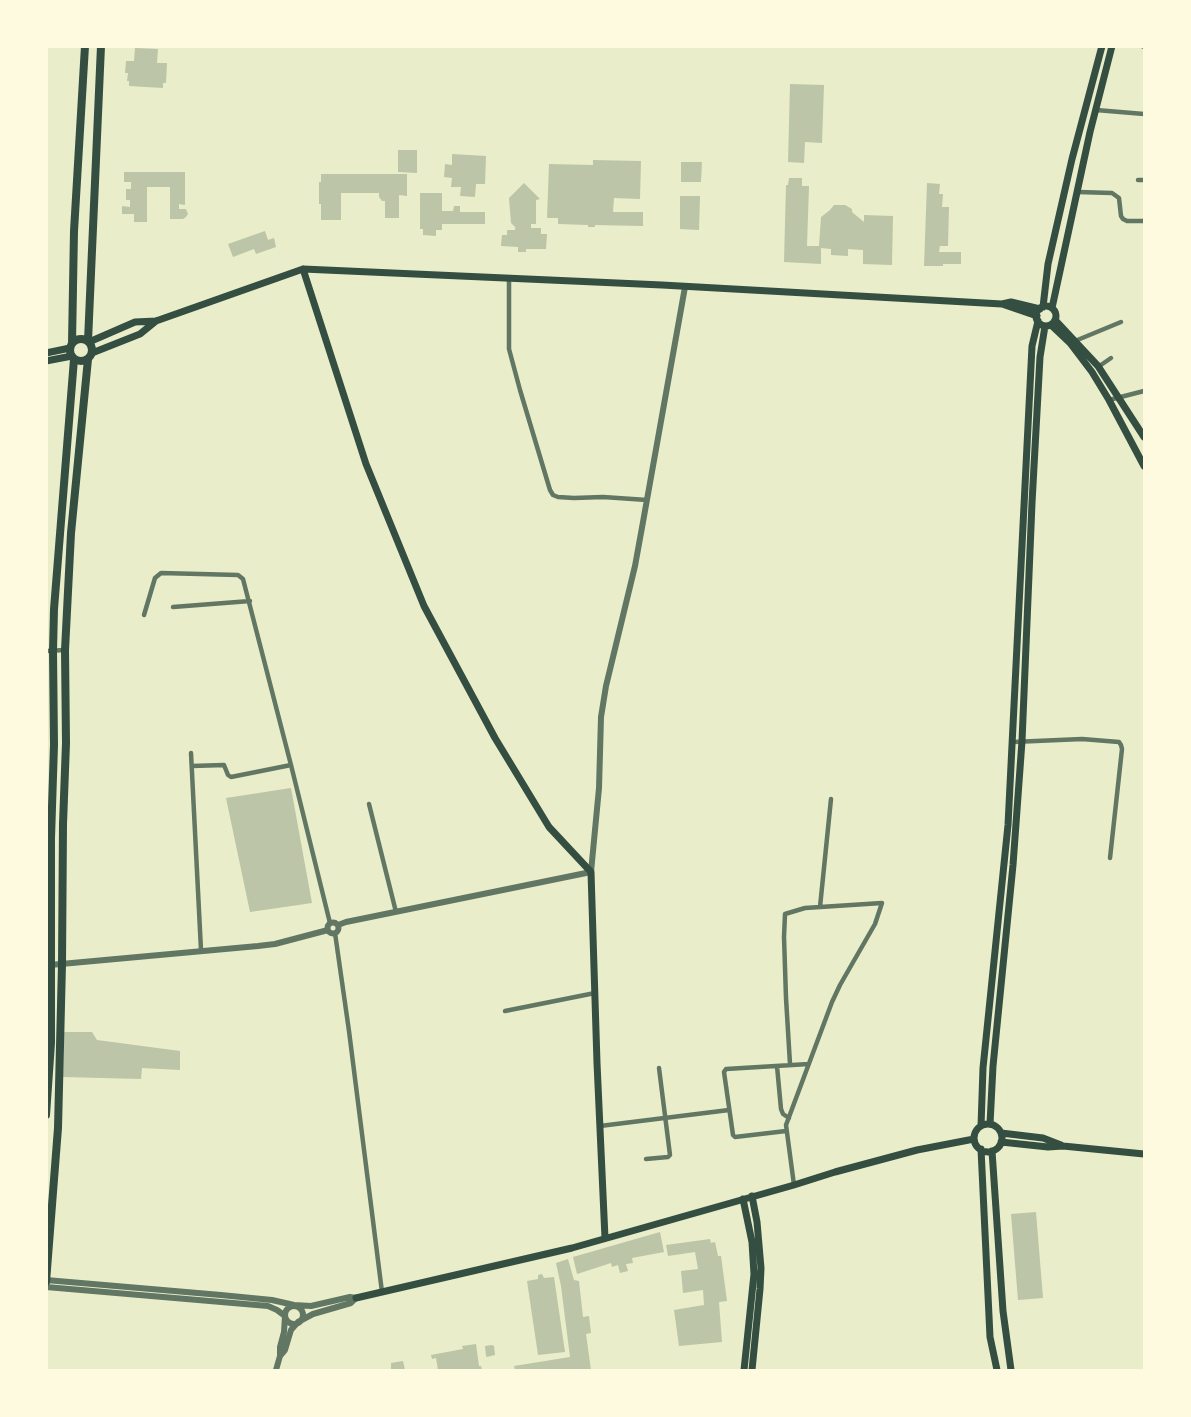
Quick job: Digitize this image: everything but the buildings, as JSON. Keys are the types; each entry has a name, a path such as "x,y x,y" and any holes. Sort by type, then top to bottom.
{"main road":[{"path":"47,1281 58,1113 52,1043 50,965 49,838 54,745 50,609 72,351 74,231 85,46"},
{"path":"47,1113 52,1043 62,964 66,743 65,650 71,533 92,346 89,341 101,46"},
{"path":"981,1125 990,1124 1001,1133 999,1146 992,1151 976,1146 974,1139 975,1132 981,1125 983,1068 1018,741 1018,608 1032,346 1066,182 1102,46"},
{"path":"990,1124 993,1066 1013,865 1040,357 1056,314 1052,308 1090,132 1112,46"},
{"path":"46,361 72,351 78,339 89,341 135,322 156,321 303,269 685,286 1002,304 1039,313 1073,342 1098,366 1144,437"},
{"path":"303,269 366,464 424,606 495,738 549,827 591,872 605,1238"},
{"path":"1039,313 1052,308"},
{"path":"72,351 81,361 140,334 156,321"},
{"path":"1073,342 1109,400 1144,466"},
{"path":"46,353 72,351"},
{"path":"1001,1133 1043,1138 1063,1146"},
{"path":"356,1298 532,1258 835,1172 917,1150 974,1139"},
{"path":"1001,1142 1144,1154"},
{"path":"981,1149 990,1337 997,1371"},
{"path":"992,1151 1003,1311 1011,1371"},
{"path":"752,1196 761,1268 752,1371"},
{"path":"743,1199 752,1242 754,1274 744,1371"}],"street":[{"path":"1096,110 1144,114"},
{"path":"1138,180 1144,180"},
{"path":"1078,192 1112,193 1119,198 1121,216 1124,219 1144,221"},
{"path":"509,278 509,349 553,495 574,498 647,500"},
{"path":"50,965 275,944 331,929 338,930 338,925 346,922 591,872 599,788 601,717 647,500 685,286"},
{"path":"1073,342 1121,322"},
{"path":"1092,372 1111,358"},
{"path":"1109,400 1144,391"},
{"path":"144,615 158,574 164,572 238,575 243,579 331,929 349,1031 382,1292"},
{"path":"173,607 250,602"},
{"path":"50,651 65,650"},
{"path":"1018,741 1082,739 1119,742 1122,749 1110,858"},
{"path":"191,753 201,950"},
{"path":"192,766 224,765 231,777 291,765"},
{"path":"820,908 831,799"},
{"path":"369,804 396,912"},
{"path":"790,1064 784,915 790,911 882,903 875,924 832,1002 786,1125 794,1185"},
{"path":"505,1011 595,993"},
{"path":"786,1131 735,1137 731,1133 724,1070 809,1064"},
{"path":"777,1066 781,1109 783,1114 789,1118"},
{"path":"646,1159 670,1155 659,1068"},
{"path":"600,1126 729,1110"},
{"path":"47,1113 58,1113"},
{"path":"47,1281 221,1295 311,1306 350,1297 356,1298"},
{"path":"46,1287 268,1306 285,1316 290,1323 351,1303 356,1298"},
{"path":"276,1371 286,1310 294,1305"},
{"path":"280,1356 285,1350 291,1330 302,1318 303,1312 294,1305"}]}
